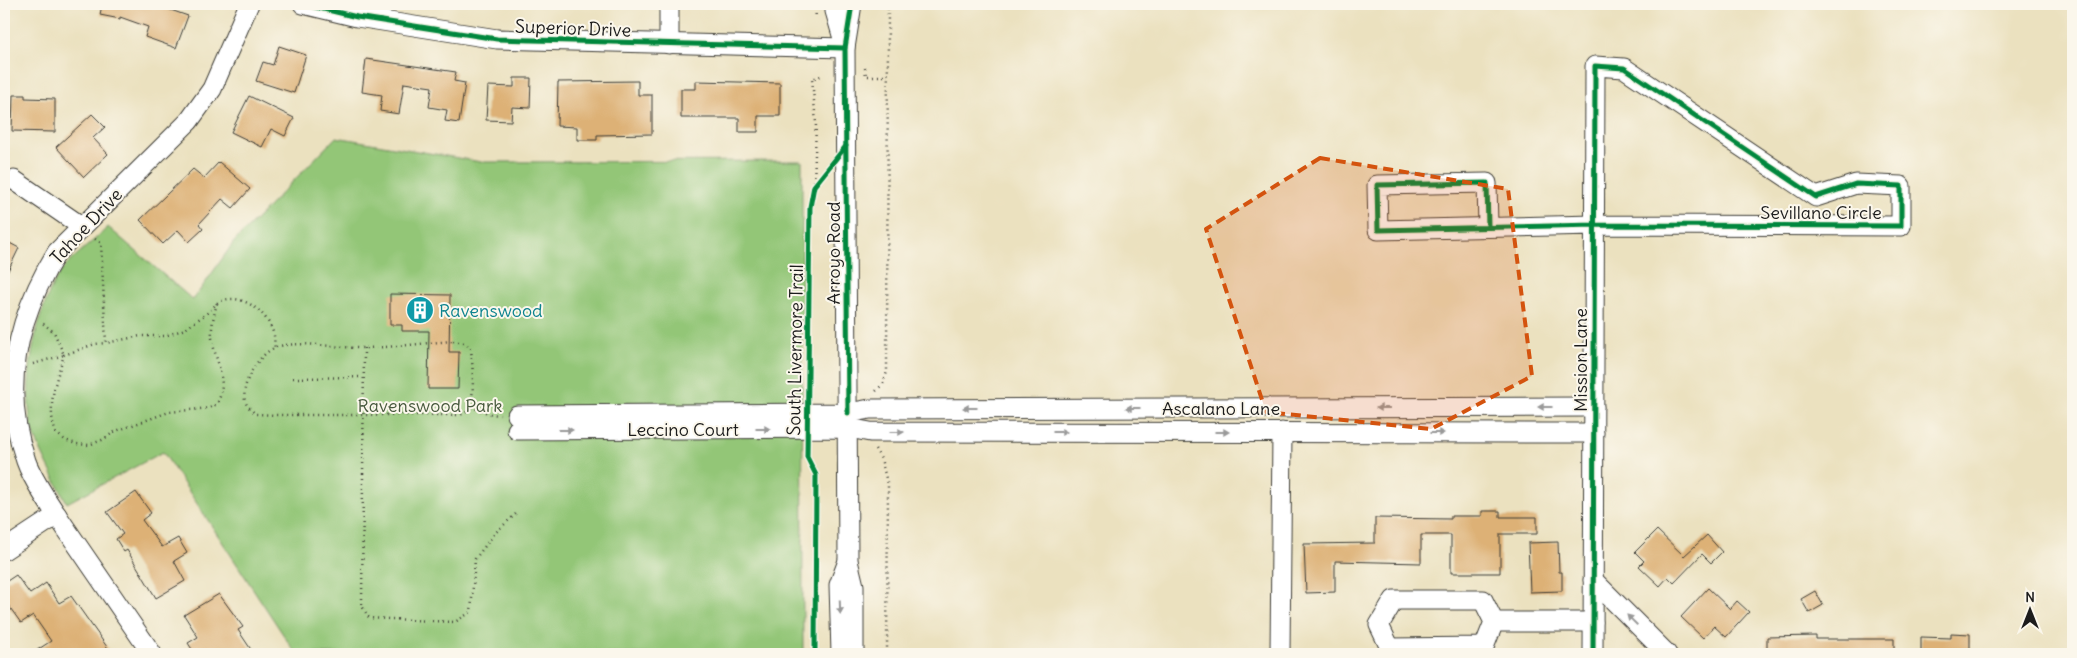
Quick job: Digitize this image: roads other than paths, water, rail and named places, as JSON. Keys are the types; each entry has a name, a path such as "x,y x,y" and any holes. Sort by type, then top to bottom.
{"street":[{"name":"Tahoe Drive","path":"152,654 56,515 26,462 15,415 13,362 26,315 42,276 57,252 188,121 212,89 249,4"},
{"name":"Superior Drive","path":"303,4 357,10 497,39 845,48"},
{"path":"669,4 669,44"},
{"name":"Arroyo Road","path":"835,4 835,11 845,48"},
{"name":"Arroyo Road","path":"852,4 845,48 848,561 854,586 854,654"},
{"name":"Sevillano Circle","path":"1595,66 1624,68 1816,197"},
{"name":"Mission Lane","path":"1593,654 1595,66"},
{"path":"14,180 81,226"},
{"name":"Sevillano Circle","path":"1488,227 1487,183 1377,186 1378,230 1595,225 1802,226 1900,226 1901,186 1856,184 1816,197 1802,226"},
{"name":"Ascalano Lane","path":"848,421 870,409 1594,407"},
{"name":"Ascalano Lane","path":"848,421 880,432 1594,433"},
{"name":"Leccino Court","path":"517,423 848,421"},
{"path":"1280,654 1282,432"},
{"path":"4,550 56,515"},
{"name":"Arroyo Road","path":"841,654 839,585 848,561"},
{"path":"1593,580 1667,654"},
{"path":"1394,600 1483,600 1494,622 1484,647 1390,648 1379,625 1394,600"},
{"path":"1494,622 1593,622"}],"place":[{"name":"Ravenswood","path":"420,310"}],"park label":[{"name":"Ravenswood Park","path":"430,405"}]}
